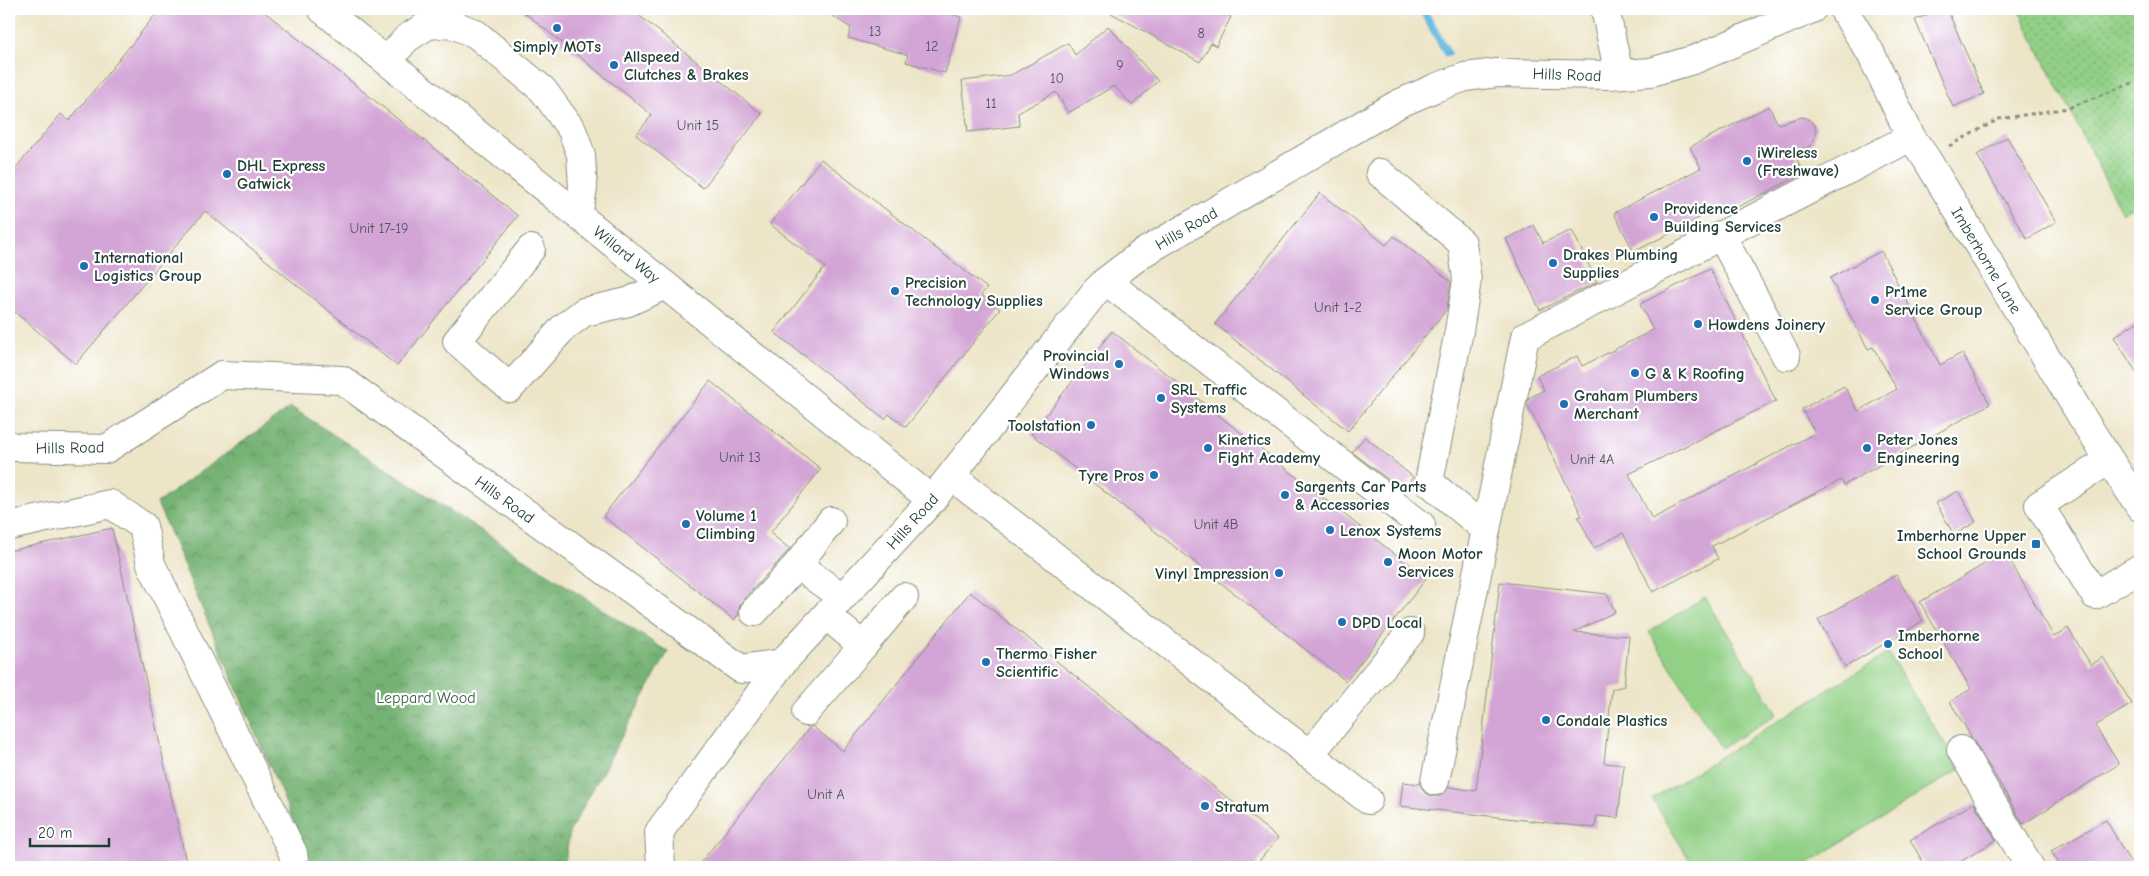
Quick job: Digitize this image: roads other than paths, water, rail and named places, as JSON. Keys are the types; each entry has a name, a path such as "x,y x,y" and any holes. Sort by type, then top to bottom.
{"street":[{"name":"Willard Way","path":"322,9 932,500"},
{"path":"1605,9 1619,74"},
{"name":"Hills Road","path":"9,445 12,447 106,449 222,375 342,380 741,669 782,663 932,500 1095,292 1141,254 1398,104 1434,88 1465,77 1497,73 1619,74 1651,72 1696,59 1812,9"},
{"name":"Imberhorne Lane","path":"1843,9 1870,52 1911,136 2088,427 2140,507"},
{"path":"387,61 406,38 428,26 450,23 476,34 542,90 572,130 581,155 583,188 578,215"},
{"path":"1435,781 1525,337 1911,136"},
{"path":"1380,173 1462,243 1467,280 1459,332 1428,482 1486,530"},
{"path":"1721,235 1786,356"},
{"path":"531,250 457,342 510,388 563,328 584,312 628,302 665,285"},
{"path":"1106,281 1421,525"},
{"path":"2109,460 2039,505 2095,595 2140,568"},
{"path":"951,476 1368,800"},
{"path":"9,526 110,504 143,526 151,564 293,853 294,867"},
{"path":"754,612 797,565 831,521"},
{"path":"797,565 834,606 863,646"},
{"path":"806,712 904,597"},
{"path":"1309,755 1410,633"},
{"path":"661,867 659,832 782,663"},
{"path":"1961,750 2030,867"}],"waterway":[{"path":"1422,9 1447,53"}],"place":[{"name":"Simply MOTs","path":"557,28"},
{"name":"Allspeed Clutches & Brakes","path":"614,65"},
{"name":"iWireless (Freshwave)","path":"1747,161"},
{"name":"DHL Express Gatwick","path":"227,174"},
{"name":"Providence Building Services","path":"1654,217"},
{"name":"Drakes Plumbing Supplies","path":"1553,263"},
{"name":"International Logistics Group","path":"84,266"},
{"name":"Precision Technology Supplies","path":"895,291"},
{"name":"Pr1me Service Group","path":"1875,300"},
{"name":"Howdens Joinery","path":"1698,324"},
{"name":"Provincial Windows","path":"1119,364"},
{"name":"G & K Roofing","path":"1635,373"},
{"name":"SRL Traffic Systems","path":"1161,398"},
{"name":"Graham Plumbers Merchant","path":"1564,404"},
{"name":"Toolstation","path":"1091,425"},
{"name":"Kinetics Fight Academy","path":"1208,448"},
{"name":"Peter Jones Engineering","path":"1867,448"},
{"name":"Tyre Pros","path":"1154,475"},
{"name":"Sargents Car Parts & Accessories","path":"1285,495"},
{"name":"Volume 1 Climbing","path":"686,524"},
{"name":"Lenox Systems","path":"1330,530"},
{"name":"Imberhorne Upper School Grounds","path":"2036,544"},
{"name":"Moon Motor Services","path":"1388,562"},
{"name":"Vinyl Impression","path":"1279,573"},
{"name":"DPD Local","path":"1342,622"},
{"name":"Imberhorne School","path":"1888,644"},
{"name":"Thermo Fisher Scientific","path":"986,662"},
{"name":"Condale Plastics","path":"1546,720"},
{"name":"Stratum","path":"1205,806"}],"park label":[{"name":"Leppard Wood","path":"426,697"}]}
